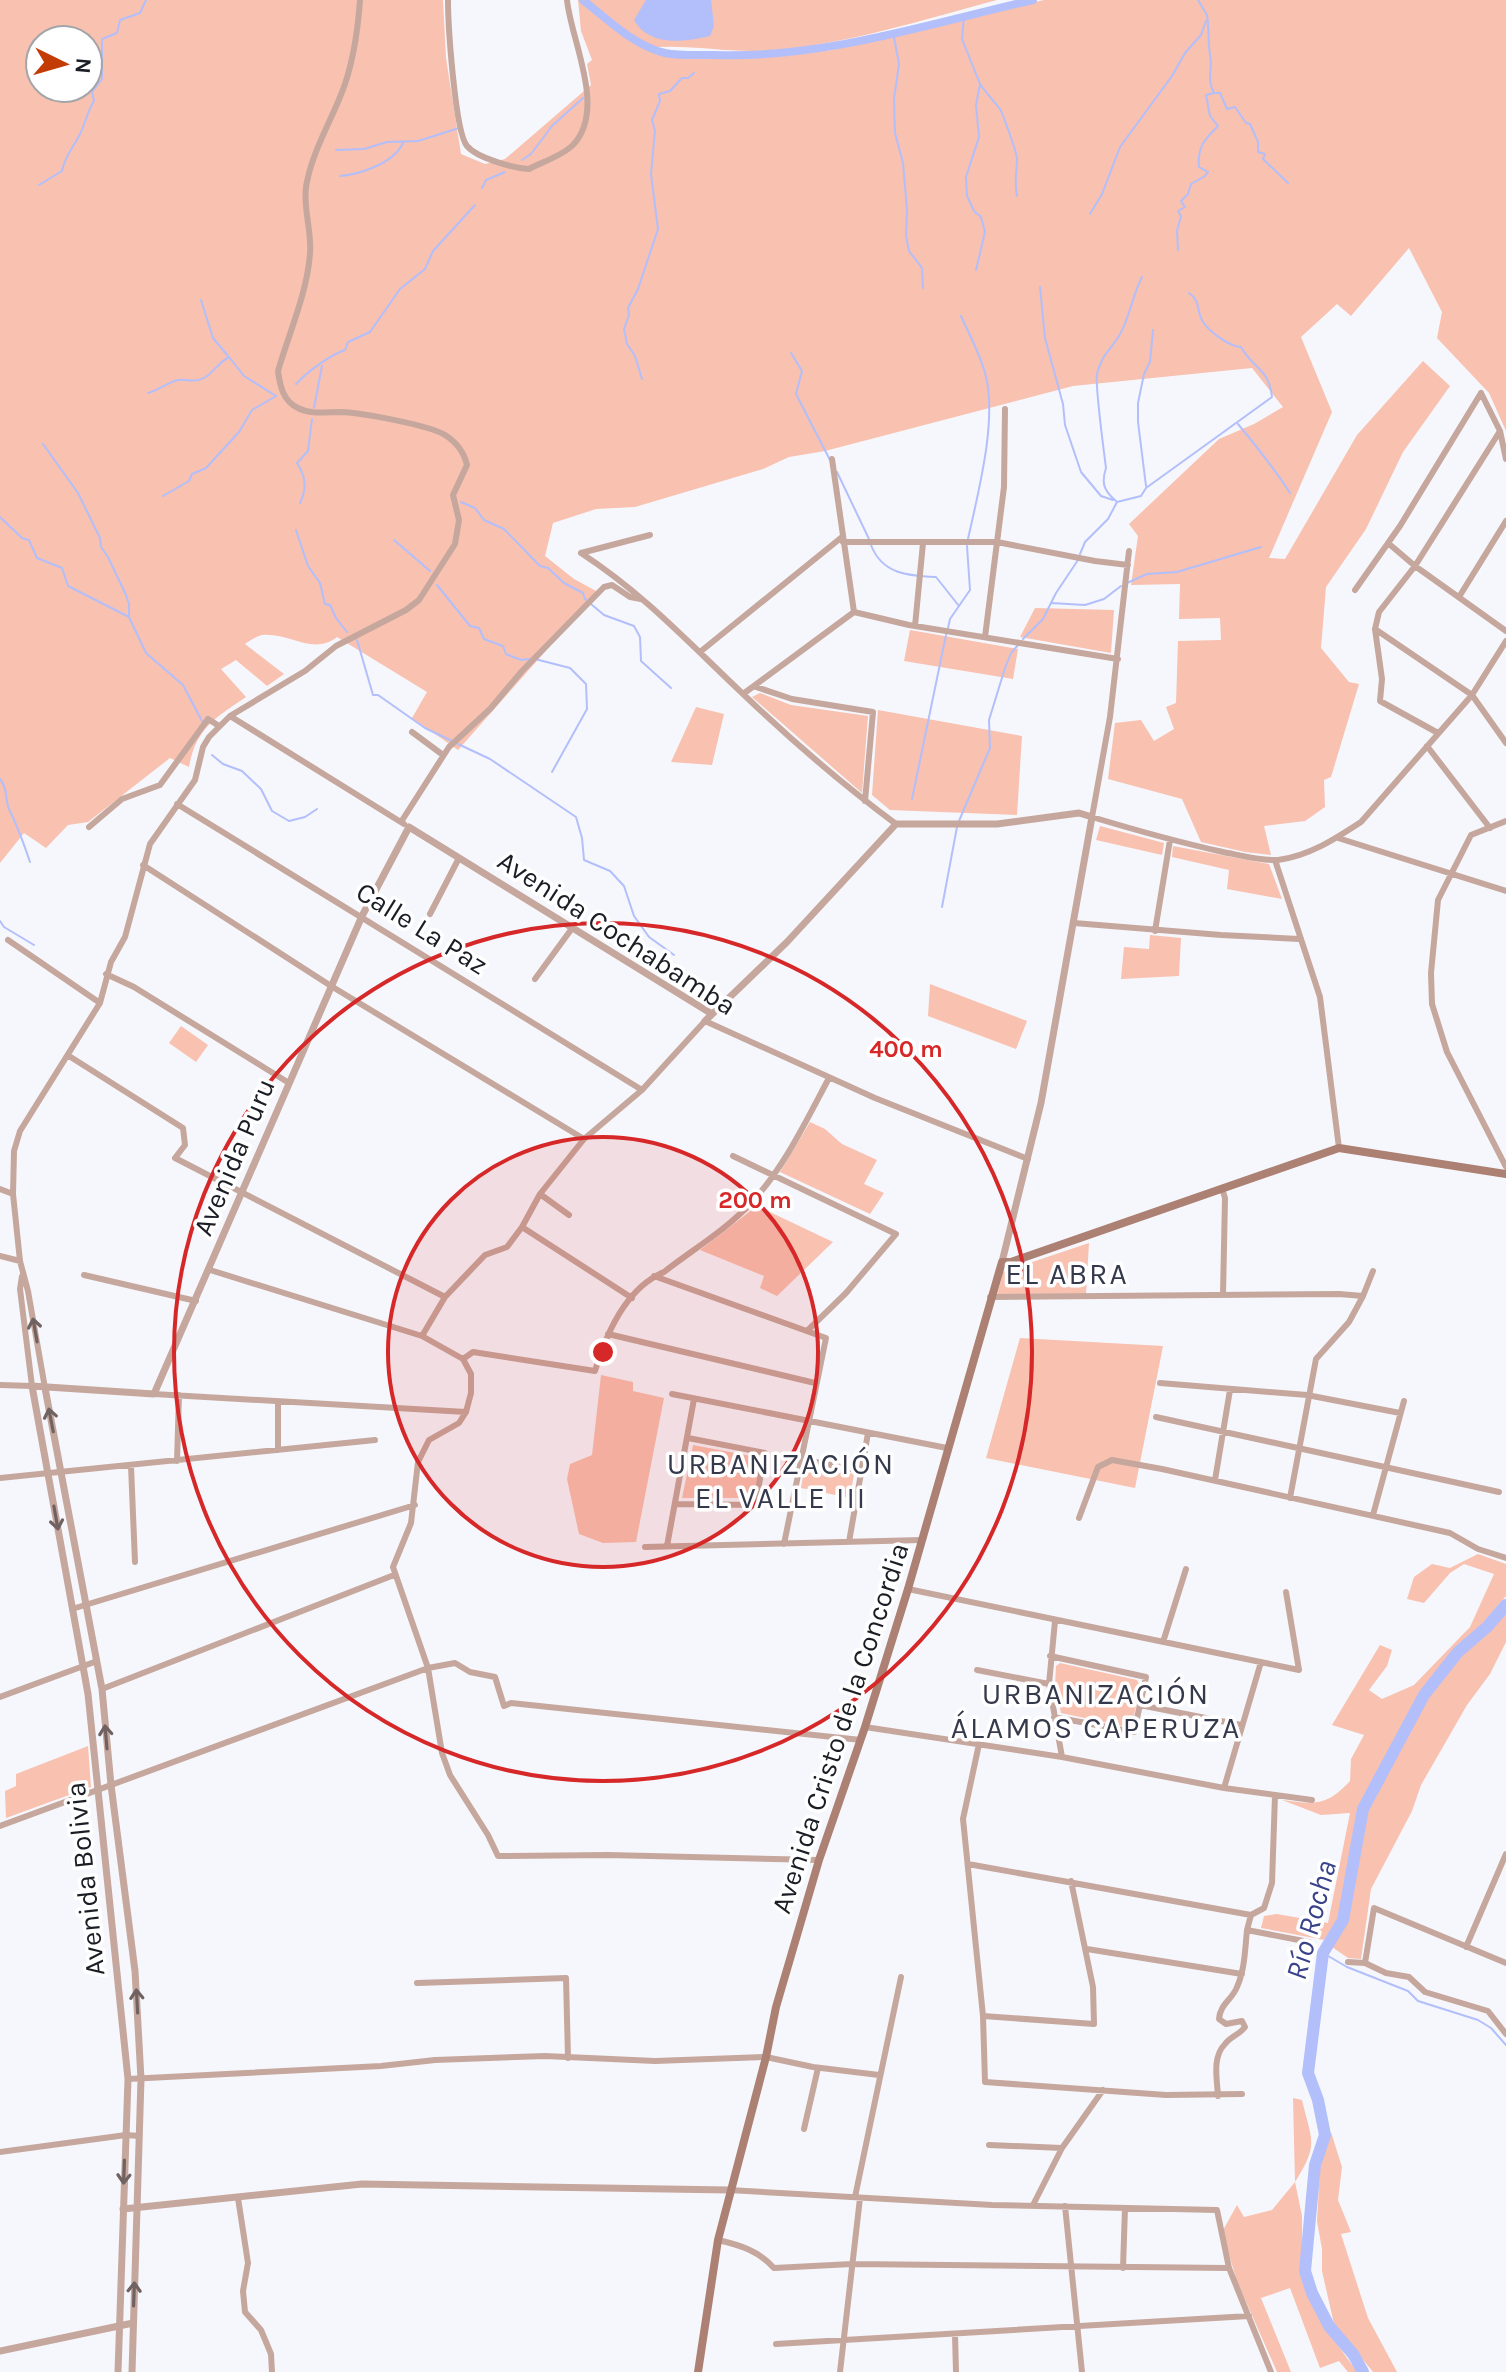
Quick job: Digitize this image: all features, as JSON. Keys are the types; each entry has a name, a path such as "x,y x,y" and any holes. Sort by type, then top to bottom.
{"main road":[{"path":"1002,1262 1011,1262 1339,1148 1506,1174"},
{"name":"Avenida Cristo de la Concordia","path":"698,2372 718,2240 776,2007 819,1860 861,1740 908,1589 1002,1262"}],"street":[{"path":"45,1388 20,1261 13,1194 14,1151 20,1131 100,1003 106,974 125,937 150,844 195,780 203,747 219,726 230,716 305,671 336,646 413,605 445,562 459,531 453,495 467,465 456,445 436,431 370,416 312,413 297,408 288,401 279,380 278,371 310,257 306,186 324,129 345,83 359,23 360,0"},
{"path":"448,0 453,76 464,143 477,156 529,169 572,146 587,112 578,41 567,0"},
{"path":"1355,590 1388,543 1481,393 1500,431 1506,459"},
{"path":"985,637 1004,487 1005,409"},
{"path":"1438,733 1380,701 1382,679 1375,629 1379,612 1415,566 1500,431"},
{"path":"832,459 854,612"},
{"path":"1459,597 1506,521"},
{"path":"650,535 581,553 645,600 743,694 865,801 896,824 997,824 1079,813 1170,840 1237,855 1275,860 1308,853 1361,822 1472,695 1506,641"},
{"path":"700,652 842,540 997,542 1128,565"},
{"path":"915,626 923,543"},
{"path":"1388,543 1506,631"},
{"path":"1092,817 1110,717 1129,551"},
{"path":"401,822 443,755 604,587 612,585 630,597 645,600"},
{"path":"854,612 915,626 1118,659"},
{"path":"743,694 854,612"},
{"path":"1375,629 1472,695 1506,743"},
{"path":"756,687 792,699 873,712 865,801"},
{"path":"230,716 409,827"},
{"path":"89,827 122,799 160,785 208,719 219,726"},
{"path":"412,732 443,755"},
{"path":"1427,746 1490,828"},
{"name":"Calle La Paz","path":"177,804 642,1090"},
{"name":"Avenida Cristo de la Concordia","path":"1002,1262 1041,1103 1092,817"},
{"path":"1506,821 1471,835 1438,900 1431,973 1434,1016 1447,1052 1506,1167"},
{"path":"712,1014 787,942 896,824"},
{"name":"Avenida Puru","path":"154,1394 362,916 409,827"},
{"name":"Avenida Cochabamba","path":"409,827 712,1014 705,1021 829,1078 1028,1159"},
{"path":"1338,838 1506,891"},
{"path":"1155,931 1170,840"},
{"path":"430,914 459,858"},
{"path":"1275,860 1320,997 1339,1148"},
{"path":"143,865 331,986 584,1139"},
{"path":"1074,923 1299,939"},
{"path":"535,979 574,927"},
{"path":"8,940 100,1003"},
{"path":"106,974 134,987 289,1083"},
{"path":"422,1336 445,1297 485,1255 507,1247 540,1194 584,1139 642,1090 705,1021"},
{"path":"69,1056 183,1128 185,1145 175,1158 445,1297"},
{"path":"463,1359 473,1352 595,1371 608,1334 632,1298 654,1276 664,1272 751,1203 809,1117 815,1100 829,1078"},
{"path":"733,1156 896,1234 846,1293 807,1331"},
{"path":"1222,1188 1225,1198 1223,1295"},
{"path":"0,1189 13,1194"},
{"path":"540,1194 569,1215"},
{"path":"522,1227 632,1298"},
{"path":"0,1256 20,1261"},
{"path":"210,1270 422,1336 463,1359 471,1374 471,1393 466,1412 459,1423 429,1440 418,1462 415,1505 411,1523 396,1557 394,1575 428,1668 442,1753 450,1775 498,1856 819,1860"},
{"path":"1290,1498 1316,1359 1349,1322 1373,1271"},
{"path":"22,1272 20,1289 32,1386"},
{"path":"84,1275 196,1301"},
{"path":"654,1276 826,1338 784,1544"},
{"path":"990,1297 1363,1296"},
{"path":"608,1334 815,1383"},
{"path":"1160,1383 1307,1395 1400,1413"},
{"path":"0,1385 466,1412"},
{"name":"Avenida Bolivia","path":"32,1386 83,1666 128,2079 118,2372"},
{"name":"Avenida Bolivia","path":"45,1388 102,1689 135,1971 141,2079 132,2372"},
{"path":"1215,1480 1230,1390"},
{"path":"672,1394 947,1448"},
{"path":"177,1461 179,1395"},
{"path":"667,1546 694,1399"},
{"path":"278,1401 278,1450"},
{"path":"1373,1515 1404,1401"},
{"path":"1156,1417 1499,1492"},
{"path":"849,1542 868,1433"},
{"path":"675,1504 755,1505 763,1466 765,1453 688,1438"},
{"path":"0,1478 375,1440"},
{"path":"801,1459 861,1471"},
{"path":"1079,1518 1098,1467 1112,1460 1450,1533 1478,1549 1506,1558"},
{"path":"131,1466 135,1562"},
{"path":"72,1609 415,1505"},
{"path":"645,1547 922,1540"},
{"path":"1163,1642 1186,1569"},
{"path":"102,1689 394,1575"},
{"path":"908,1589 1299,1670 1286,1592"},
{"path":"1055,1621 1049,1684 1062,1757"},
{"path":"1050,1656 1146,1677 1134,1732 1054,1717"},
{"path":"0,1697 97,1661"},
{"path":"1224,1788 1261,1662"},
{"path":"0,1826 428,1668 455,1663 470,1672 495,1677 504,1706 511,1703 861,1740"},
{"path":"977,1670 1049,1684"},
{"path":"1140,1705 1241,1725"},
{"path":"865,1727 1312,1800"},
{"path":"979,1744 963,1819 983,2016 985,2082 1218,2096 1242,2094"},
{"path":"968,1864 1251,1915 1264,1908 1272,1883 1275,1795"},
{"path":"1466,1947 1506,1854"},
{"path":"983,2016 1094,2024 1093,1987 1087,1949 1071,1881"},
{"path":"1365,1963 1374,1908 1506,1963"},
{"path":"1218,2096 1217,2057 1222,2046 1245,2027 1242,2021 1226,2024 1219,2019 1220,2008 1236,1991 1242,1974 1251,1915"},
{"path":"1247,1930 1309,1942"},
{"path":"1087,1949 1242,1974"},
{"path":"1348,1962 1365,1963 1386,1973 1409,1977 1425,1992 1488,2011 1506,2034"},
{"path":"840,2372 857,2198 879,2075 901,1977"},
{"path":"417,1983 566,1978 568,2058"},
{"path":"128,2079 381,2066 435,2060 568,2058 655,2061 766,2057 818,2068 879,2075"},
{"path":"804,2129 818,2068"},
{"path":"1033,2205 1062,2148 1103,2090"},
{"path":"0,2152 126,2135 139,2136"},
{"path":"989,2145 1062,2148"},
{"path":"123,2209 362,2184 729,2190 857,2198 1217,2210 1229,2268 1271,2372"},
{"path":"238,2198 248,2263 243,2291 245,2312 261,2330 271,2354 272,2372"},
{"path":"1065,2206 1082,2372"},
{"path":"1123,2268 1125,2208"},
{"path":"718,2240 741,2245 765,2257 774,2268 852,2264 1229,2268"},
{"path":"776,2344 1249,2316"},
{"path":"0,2351 133,2323"},
{"path":"955,2334 956,2372"}],"shaded area":[{"path":"0,0 443,0 446,58 461,154 485,164 505,159 591,85 587,64 592,60 581,31 578,0 997,0 818,45 758,51 648,48 663,54 702,59 775,57 832,50 1044,0 1506,0 1506,431 1489,393 1437,338 1442,312 1409,248 1351,316 1337,304 1301,337 1332,412 1269,558 1285,559 1357,435 1423,361 1450,386 1403,452 1366,529 1326,587 1321,648 1349,682 1359,684 1331,777 1324,780 1325,807 1305,821 1264,826 1271,855 1201,842 1182,799 1108,779 1115,723 1141,720 1154,741 1174,729 1166,707 1176,703 1178,641 1221,640 1220,618 1179,619 1180,584 1131,585 1138,536 1129,524 1219,439 1283,407 1252,368 1073,386 825,451 789,457 763,469 635,507 596,509 553,523 545,556 574,579 598,592 458,750 412,718 427,692 337,637 328,642 310,644 272,635 260,636 245,644 284,674 267,686 236,660 221,669 246,697 208,725 196,743 189,767 170,758 88,822 68,825 46,848 24,833 0,863"},
{"path":"1035,608 1114,610 1111,653 1020,637"},
{"path":"910,630 1018,649 1013,679 904,661"},
{"path":"760,693 791,705 868,716 862,793 752,697"},
{"path":"696,707 724,714 712,765 671,762"},
{"path":"878,710 1022,736 1017,815 890,810 872,795"},
{"path":"1100,826 1164,843 1162,855 1096,840"},
{"path":"1173,846 1269,864 1282,899 1227,889 1229,870 1172,857"},
{"path":"1150,935 1181,938 1179,976 1121,979 1124,947 1149,949"},
{"path":"930,984 1027,1021 1016,1049 928,1016"},
{"path":"181,1026 208,1045 196,1062 169,1043"},
{"path":"810,1122 825,1129 842,1144 877,1160 864,1184 884,1193 870,1214 780,1172"},
{"path":"757,1206 833,1242 777,1296 760,1288 764,1276 700,1250"},
{"path":"1089,1243 1086,1294 997,1296 1003,1272"},
{"path":"1020,1338 1163,1346 1135,1488 986,1458"},
{"path":"601,1375 633,1382 633,1391 664,1398 636,1542 603,1543 579,1534 567,1479 570,1464 592,1455"},
{"path":"693,1445 762,1458 754,1498 682,1498"},
{"path":"805,1465 854,1474 850,1498 801,1488"},
{"path":"1478,1554 1506,1564 1506,1596 1476,1631 1457,1646 1421,1691 1359,1809 1338,1919 1324,1940 1261,1928 1264,1916 1277,1914 1328,1923 1350,1813 1321,1815 1282,1800 1319,1802 1334,1796 1350,1781 1351,1759 1364,1735 1332,1725 1380,1645 1392,1650 1387,1666 1369,1690 1382,1699 1414,1685 1470,1627 1494,1574 1464,1564 1450,1573 1424,1603 1407,1599 1414,1577 1432,1564 1450,1568"},
{"path":"1506,1610 1506,1642 1490,1674 1467,1705 1421,1785 1412,1811 1371,1889 1361,1959 1348,1958 1332,1947 1347,1918 1367,1808 1426,1698 1460,1655 1487,1633"},
{"path":"1060,1663 1137,1680 1140,1686 1132,1725 1127,1727 1061,1713 1055,1685 1056,1666"},
{"path":"88,1746 91,1787 6,1818 5,1791 16,1786 16,1774"},
{"path":"1293,2098 1302,2100 1311,2134 1308,2159 1295,2182"},
{"path":"1331,2132 1342,2167 1338,2200 1351,2232 1341,2234 1368,2318 1397,2372 1373,2372 1334,2324 1322,2271 1317,2221 1320,2168"},
{"path":"1295,2182 1302,2216 1302,2269 1306,2293 1325,2327 1357,2372 1348,2372 1339,2361 1320,2368 1290,2288 1261,2298 1291,2372 1277,2372 1237,2281 1222,2232 1237,2205 1244,2217 1272,2210"}],"water":[{"path":"646,0 711,0 714,26 710,36 679,41 649,35 634,20"}],"waterway":[{"path":"39,185 62,171 81,132 94,101 92,92 102,79 102,39 117,33 120,20 140,13 146,0"},
{"path":"583,0 642,44 677,55 754,55 835,46 1033,0"},
{"path":"1198,0 1207,15"},
{"path":"1178,250 1177,231 1181,216 1178,211 1185,207 1181,201 1188,194 1191,184 1208,172 1199,167 1199,154 1206,139 1218,126 1210,116 1206,95 1214,93 1210,78 1207,15"},
{"path":"964,16 962,39 980,84 976,105 979,137 966,177 967,196 974,211 981,217 985,232 976,270"},
{"path":"1090,214 1102,194 1120,147 1185,53 1201,35 1206,21"},
{"path":"893,32 899,64 894,99 895,133 903,163 906,236 909,251 922,268 923,288"},
{"path":"642,379 624,329 628,308 638,289 658,229 651,174 655,131 652,120 660,101 659,94 670,91 682,78 694,73"},
{"path":"980,84 1000,109 1012,141 1017,158 1017,196"},
{"path":"1214,93 1220,93 1227,109 1235,107 1250,124 1258,142 1258,152 1265,154 1263,159 1288,183"},
{"path":"522,160 531,154 552,126 583,98"},
{"path":"336,150 418,141 459,128"},
{"path":"340,176 385,162 403,143"},
{"path":"482,188 486,180 505,172"},
{"path":"296,384 319,364 345,350 348,342 370,332 400,289 425,269 433,251 475,205"},
{"path":"1116,501 1106,490 1104,482 1106,468 1097,374 1103,358 1123,329 1142,277"},
{"path":"1040,287 1045,338 1063,404 1065,425 1081,472 1101,496 1113,500"},
{"path":"1080,554 1085,542 1108,519 1117,502 1141,496 1146,488 1272,397 1264,374 1241,347 1225,341 1206,326 1195,299 1189,293"},
{"path":"201,300 213,338 228,356"},
{"path":"961,316 985,373 989,412 985,456 968,539"},
{"path":"1146,486 1138,403 1150,362 1153,330"},
{"path":"791,353 802,371 796,394 830,460"},
{"path":"148,393 178,380 201,379 229,357 244,376 276,396 252,410 239,432 206,468 192,474 189,481 163,496"},
{"path":"314,408 322,366"},
{"path":"300,503 304,483 297,463 308,451 312,419"},
{"path":"1238,424 1290,493"},
{"path":"43,444 78,493 126,595 129,615"},
{"path":"837,472 869,539"},
{"path":"461,502 475,508 484,520 504,529 540,566 548,568 564,583 583,593 585,599 604,615 634,626 640,637 641,661 671,688"},
{"path":"0,517 22,538 29,540 37,558 62,568 68,586 129,617 146,653 183,685 202,721"},
{"path":"296,530 308,566 320,583 325,604 330,605 347,632"},
{"path":"394,540 430,571"},
{"path":"871,545 882,562 897,572 936,577 959,606"},
{"path":"948,628 950,619 970,590 967,546"},
{"path":"1127,583 1147,574 1177,572 1261,547"},
{"path":"1023,639 1043,619 1078,560"},
{"path":"437,585 470,626 479,628 484,639 503,646 506,654 521,660 529,659"},
{"path":"1051,603 1085,605 1104,599 1121,586"},
{"path":"912,799 946,635"},
{"path":"357,640 373,695 378,695 425,728 452,741"},
{"path":"959,821 990,748 989,720 1005,668 1019,644"},
{"path":"535,659 570,668 586,684 587,709 552,772"},
{"path":"458,744 490,759 576,817 584,860 610,871 624,886 634,916 649,937 674,955"},
{"path":"212,755 223,764 242,771 261,789 272,811 289,821 305,817 317,809"},
{"path":"0,779 30,862"},
{"path":"942,907 957,827"},
{"path":"0,921 4,927 34,945"},
{"name":"Río Rocha","path":"1363,2372 1353,2354 1329,2326 1305,2271 1315,2165 1325,2135 1318,2100 1308,2073 1323,1953 1343,1920 1363,1809 1424,1695 1458,1652 1487,1627 1506,1605"},
{"path":"1323,1953 1347,1967 1408,1991 1418,2001 1478,2020 1491,2028 1506,2045"}],"district":[{"name":"EL ABRA","path":"1067,1274"},
{"name":"URBANIZACIÓN EL VALLE III","path":"781,1481"},
{"name":"URBANIZACIÓN ÁLAMOS CAPERUZA","path":"1096,1711"}]}
